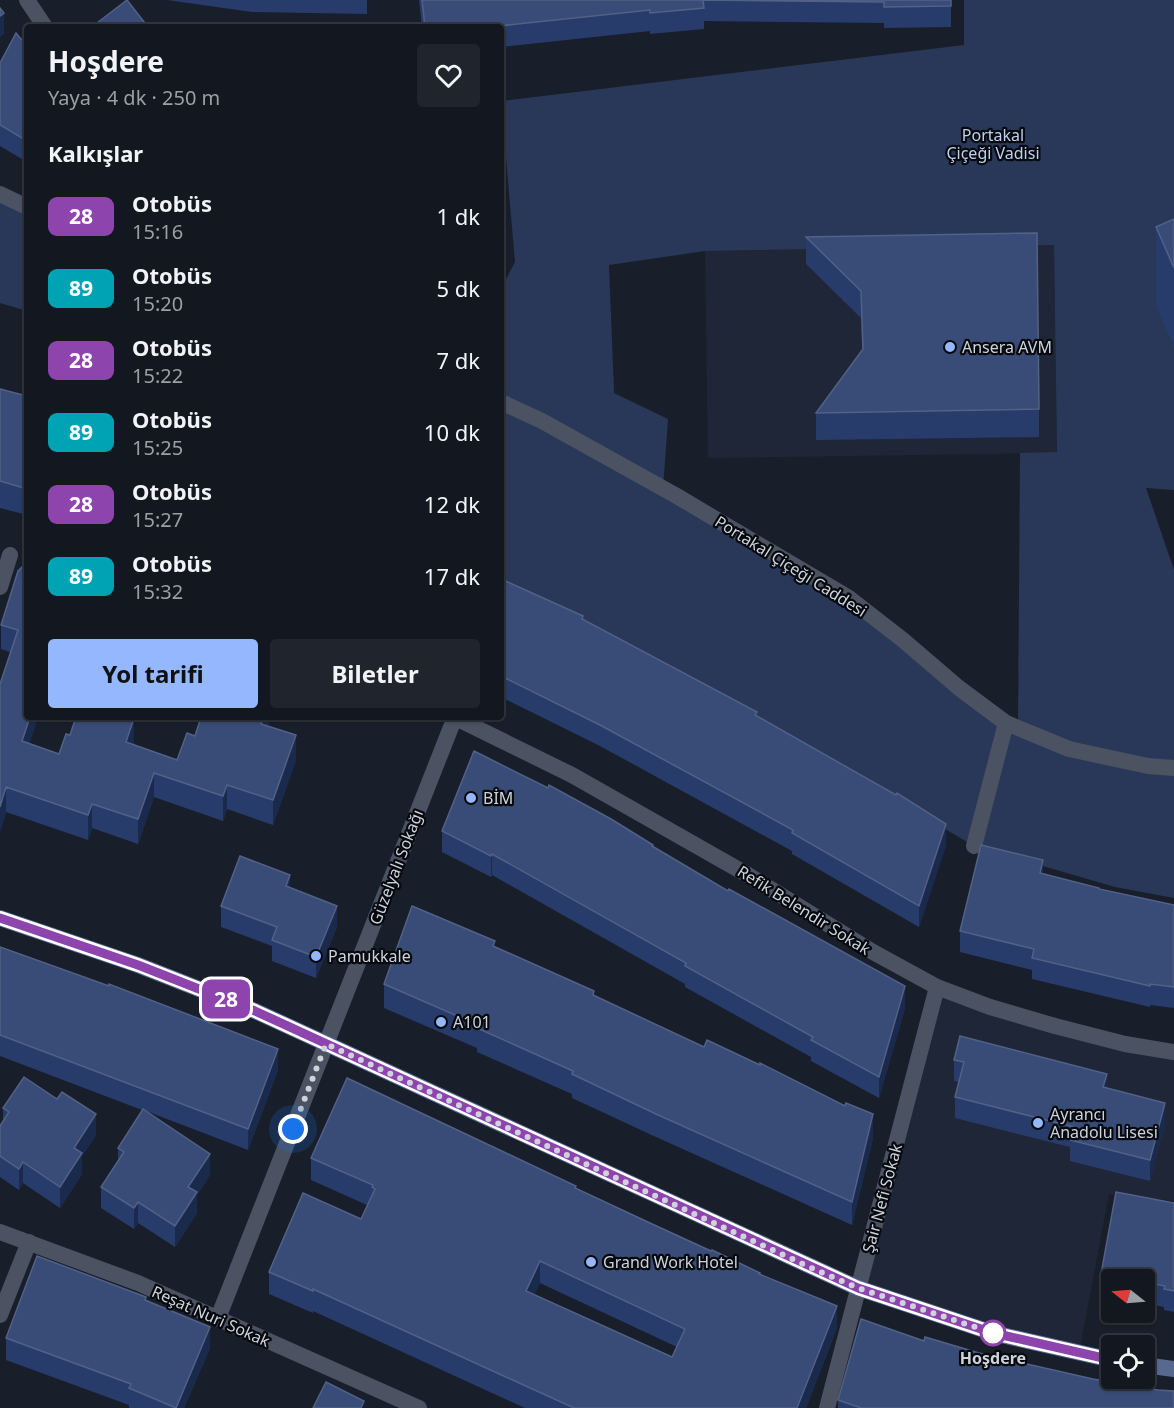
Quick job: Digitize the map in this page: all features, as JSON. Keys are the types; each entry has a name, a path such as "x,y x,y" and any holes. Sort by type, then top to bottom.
{"main road":[{"path":"0,918 193,986 255,1011 858,1288 993,1333 1101,1358"},
{"path":"1155,1366 1174,1369"}],"street":[{"path":"27,0 43,24"},
{"path":"0,194 24,206"},
{"name":"Portakal Çiçeği Caddesi","path":"504,403 542,421 675,495 849,598 959,688 1006,723 1070,749 1148,766 1174,768"},
{"path":"0,587 5,554 24,559"},
{"name":"Güzelyalı Sokağı","path":"218,1318 454,720"},
{"name":"Refik Belendir Sokak","path":"461,720 592,786 748,875 873,952 937,987 990,1007 1055,1026 1125,1044 1174,1052"},
{"path":"974,846 1006,723"},
{"name":"Şair Nefi Sokak","path":"827,1408 937,987"},
{"name":"Reşat Nuri Sokak","path":"0,1232 138,1283 419,1408"},
{"path":"0,1315 29,1242"}],"shaded area":[{"path":"1054,245 1057,453 708,458 705,251"},
{"name":"Ayrancı Anadolu Lisesi","path":"937,987 1174,1052 1174,1201 1109,1194 1079,1353 858,1288"}],"green space":[{"name":"Portakal Çiçeği Vadisi","path":"964,0 1174,0 1174,490 1146,488 1174,570 1174,898 1115,887 974,846 896,800 504,586 504,283 515,262 504,136 504,101 964,45","holes":["1054,245 1057,452 1020,453 1018,729 849,598 663,489 668,419 614,393 609,265 705,251"]},
{"path":"0,194 24,206 24,310 0,303"}],"building":[{"path":"127,0 146,24 96,24"},
{"path":"422,0 703,0 704,8 650,13 650,10 504,26 425,24"},
{"path":"703,0 951,0 951,6 884,7 884,2"},
{"path":"16,33 24,42 24,139 0,125 0,63"},
{"path":"1174,219 1174,268 1156,227"},
{"name":"Ansera AVM","path":"1037,233 1039,409 816,413 863,349 861,291 806,237"},
{"path":"0,389 24,395 24,488 0,481"},
{"path":"23,566 24,720 29,720 22,741 59,754 66,734 70,735 75,720 133,720 126,742 177,760 187,733 195,736 200,720 262,720 261,724 296,735 273,800 227,785 223,796 154,773 138,819 92,804 88,815 6,787 0,807 0,684 18,630 1,625 18,571"},
{"path":"504,580 583,616 582,619 757,712 755,715 896,795 897,793 946,824 919,906 792,833 793,830 600,725 504,677"},
{"path":"474,751 548,788 549,785 611,819 728,891 729,889 905,986 879,1077 811,1040 813,1037 685,966 686,963 492,854 491,856 442,831"},
{"path":"981,845 1043,860 1040,873 1099,889 1174,905 1174,987 1150,984 1150,986 1032,958 1034,949 960,931"},
{"path":"240,856 290,875 286,886 337,906 316,957 272,940 277,927 221,906"},
{"path":"412,906 495,941 493,946 594,991 593,995 704,1047 707,1040 760,1065 760,1063 845,1106 846,1103 873,1114 852,1202 656,1114 572,1074 573,1071 477,1028 478,1025 384,984"},
{"path":"0,947 109,986 109,984 278,1049 248,1129 0,1035"},
{"path":"960,1036 1107,1074 1103,1087 1165,1103 1150,1160 1070,1140 1074,1127 955,1097 964,1062 954,1060"},
{"path":"24,1077 57,1099 62,1092 96,1114 74,1148 82,1153 60,1187 23,1162 19,1169 0,1156 0,1126 9,1112 3,1108"},
{"path":"347,1078 759,1274 837,1306 797,1408 574,1408 313,1289 313,1291 269,1272 303,1193 361,1219 375,1189 373,1185 311,1158","holes":["540,1261 685,1329 672,1357 526,1291"]},
{"path":"143,1109 210,1154 188,1187 197,1192 175,1226 138,1202 134,1208 101,1187 124,1152 118,1148"},
{"path":"1116,1192 1174,1203 1174,1291 1155,1284 1155,1269 1102,1269"},
{"path":"37,1256 146,1297 145,1300 210,1327 176,1408 129,1388 131,1384 6,1338"},
{"path":"861,1319 924,1341 925,1337 979,1353 1101,1380 1101,1389 1174,1391 1174,1408 861,1408 838,1400"},
{"path":"326,1382 364,1401 361,1408 313,1408"}],"bus line":[{"name":"28","path":"0,918 138,965 255,1011 858,1288 993,1333 1101,1358"}],"place":[{"name":"Ansera AVM","path":"950,347"},
{"name":"BİM","path":"471,798"},
{"name":"Pamukkale","path":"316,956"},
{"name":"A101","path":"441,1022"},
{"name":"Ayrancı Anadolu Lisesi","path":"1038,1123"},
{"name":"Grand Work Hotel","path":"591,1262"},
{"name":"Hoşdere","path":"993,1333"}],"route":[{"path":"293,1129 326,1044 816,1270 858,1288 993,1333"}]}
